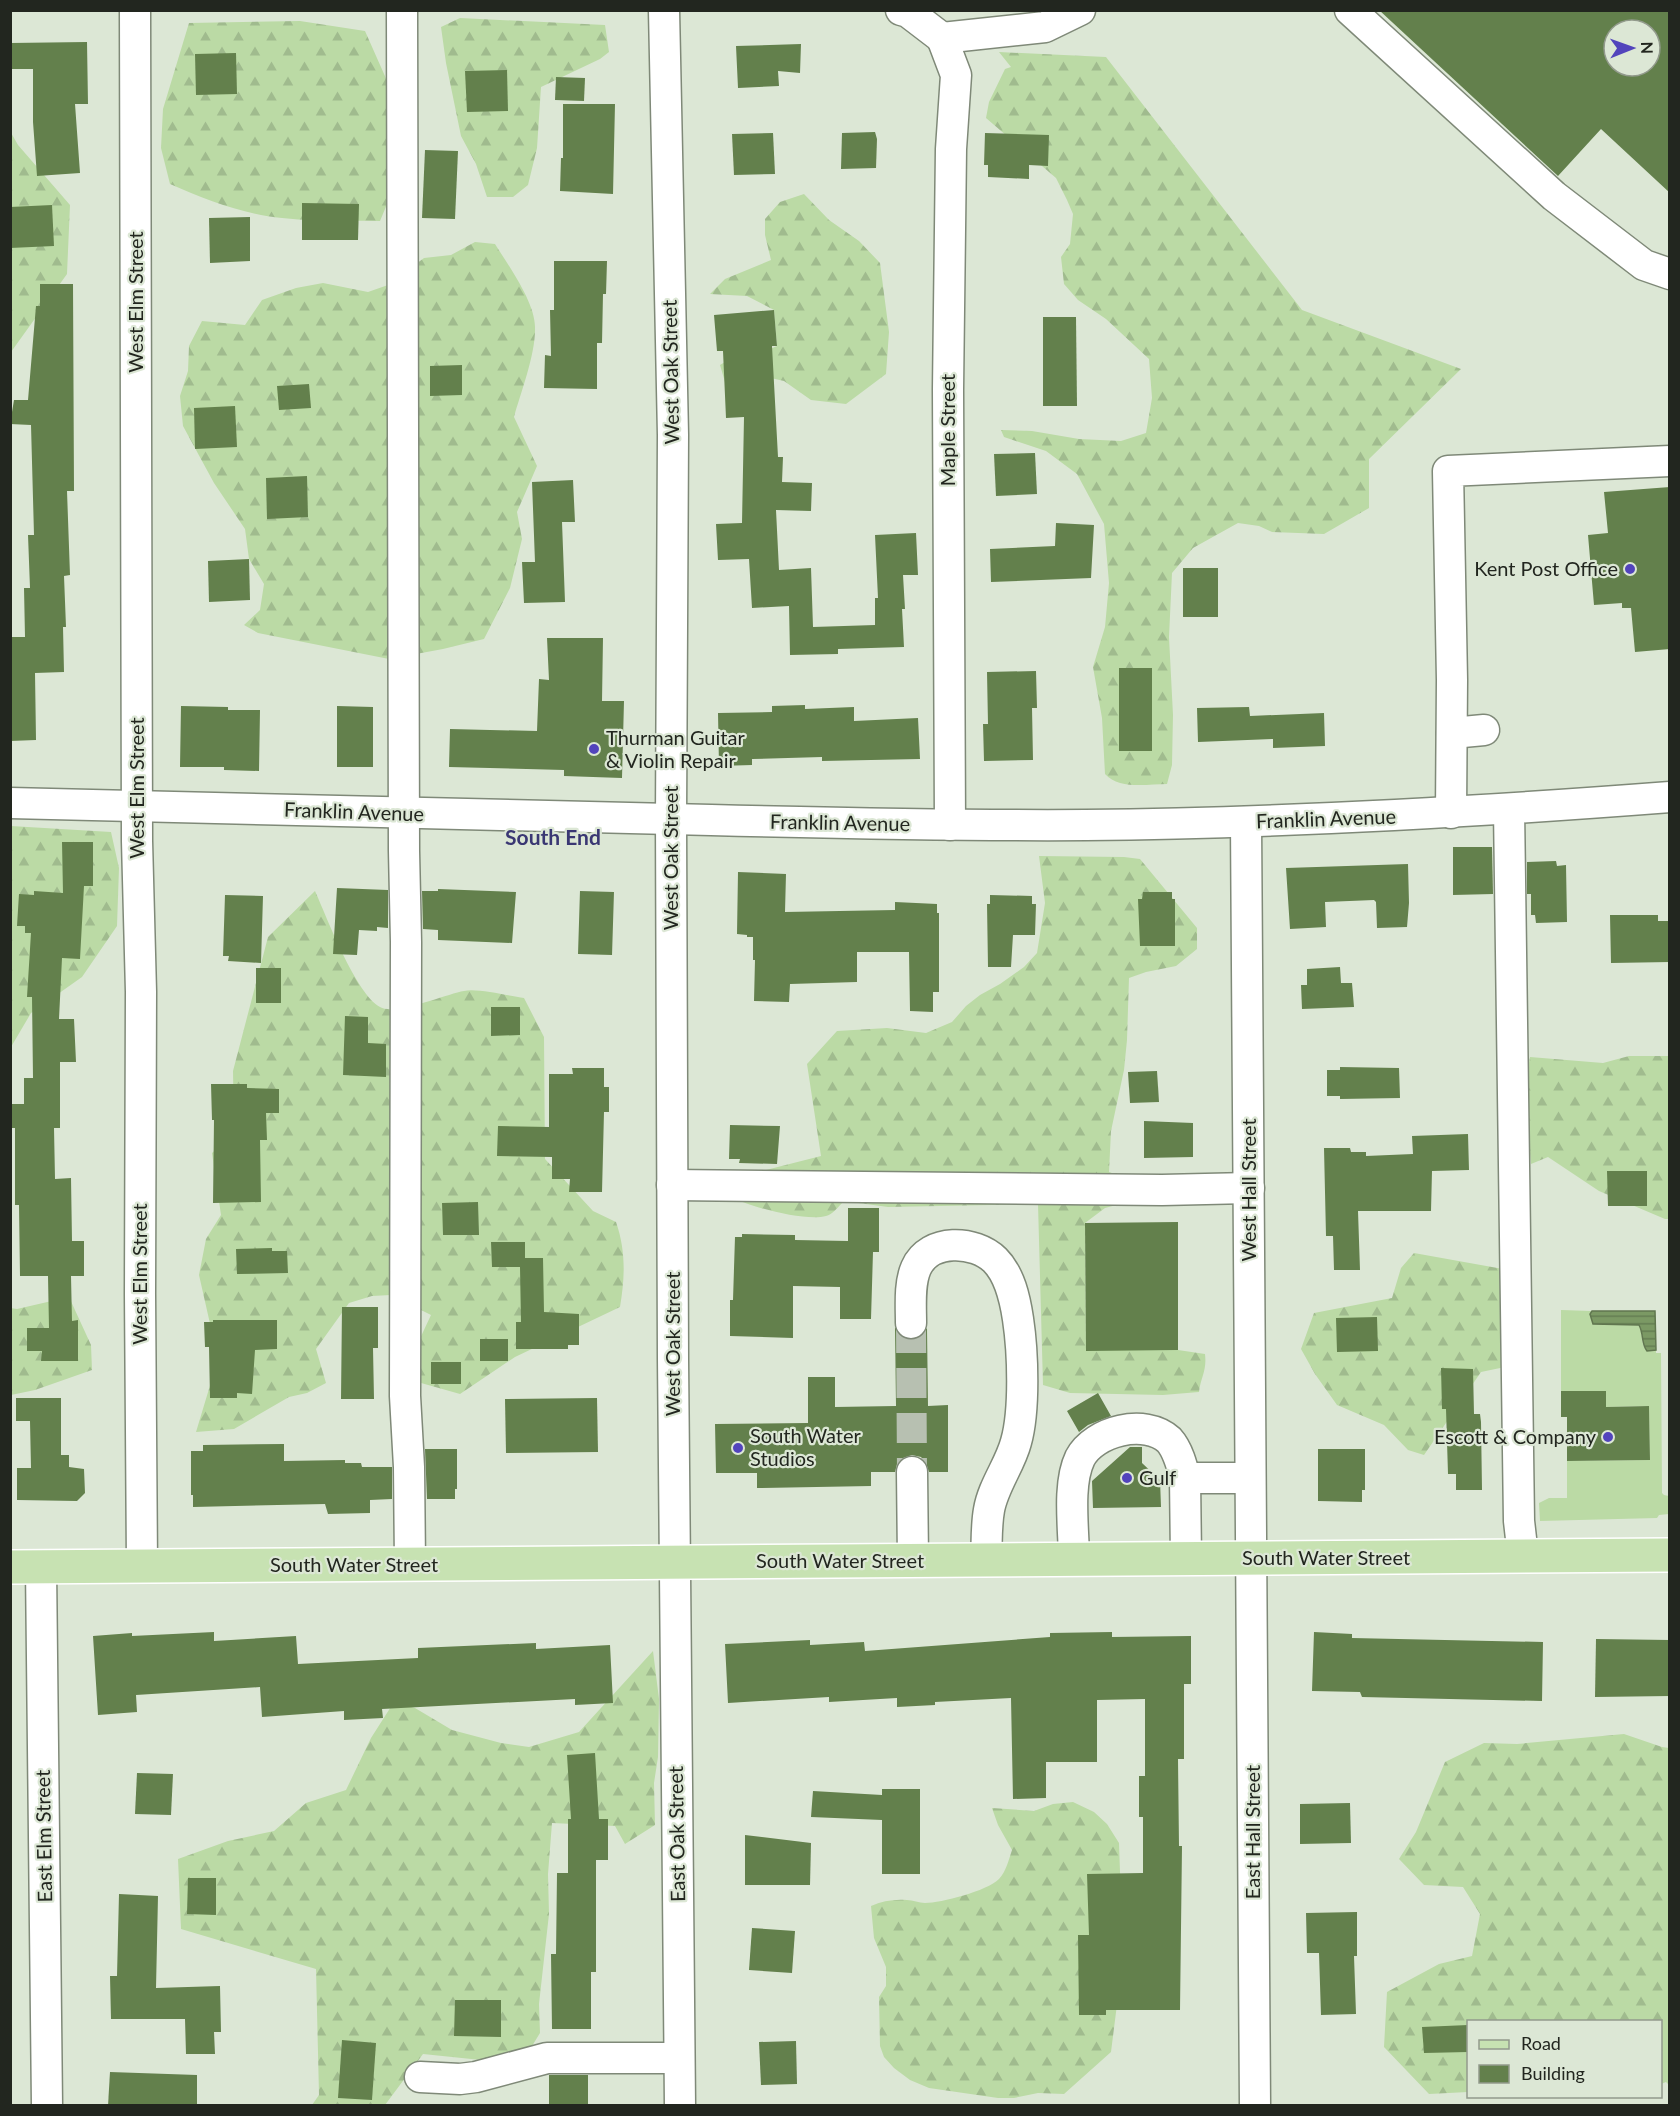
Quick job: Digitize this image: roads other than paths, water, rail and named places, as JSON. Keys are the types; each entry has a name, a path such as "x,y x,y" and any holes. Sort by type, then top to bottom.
{"main road":[{"name":"South Water Street","path":"26,1567 1670,1555"}],"street":[{"name":"West Elm Street","path":"135,10 142,1566"},
{"path":"402,10 406,942 405,1396 409,1467 410,1564"},
{"name":"West Oak Street","path":"664,10 673,435 671,819 674,1562"},
{"path":"901,10 908,12 942,38 1045,27 1080,10"},
{"path":"1350,10 1554,196 1644,265 1670,274"},
{"name":"Maple Street","path":"942,38 956,75 951,149 948,367 950,825"},
{"path":"1451,813 1448,471 1670,461"},
{"path":"1452,733 1484,730"},
{"name":"Franklin Avenue","path":"10,803 950,825 1246,822 1451,813 1670,797"},
{"path":"1509,809 1519,1521 1523,1556"},
{"name":"West Hall Street","path":"1246,822 1250,1558"},
{"path":"672,1185 1151,1190 1249,1188"},
{"path":"911,1323 911,1294 916,1268 926,1254 944,1246 965,1245 981,1250 996,1261 1010,1283 1018,1320 1022,1412 1016,1444 988,1509 987,1560"},
{"path":"1074,1560 1073,1494 1079,1460 1087,1447 1098,1438 1113,1431 1133,1429 1155,1432 1169,1441 1179,1457 1185,1478 1186,1558"},
{"path":"912,1472 913,1560"},
{"path":"1185,1478 1250,1478"},
{"name":"East Hall Street","path":"1250,1558 1255,2106"},
{"name":"East Oak Street","path":"674,1562 680,2106"},
{"name":"East Elm Street","path":"26,1567 47,2106"},
{"path":"420,2077 460,2079 477,2077 547,2058 679,2058"}],"tunnel":[{"path":"911,1323 912,1472"}],"place":[{"name":"Kent Post Office","path":"1630,569"},
{"name":"Thurman Guitar & Violin Repair","path":"594,749"},
{"name":"Escott & Company","path":"1608,1437"},
{"name":"South Water Studios","path":"738,1448"},
{"name":"Gulf","path":"1127,1478"}],"district":[{"name":"South End","path":"553,838"}]}
